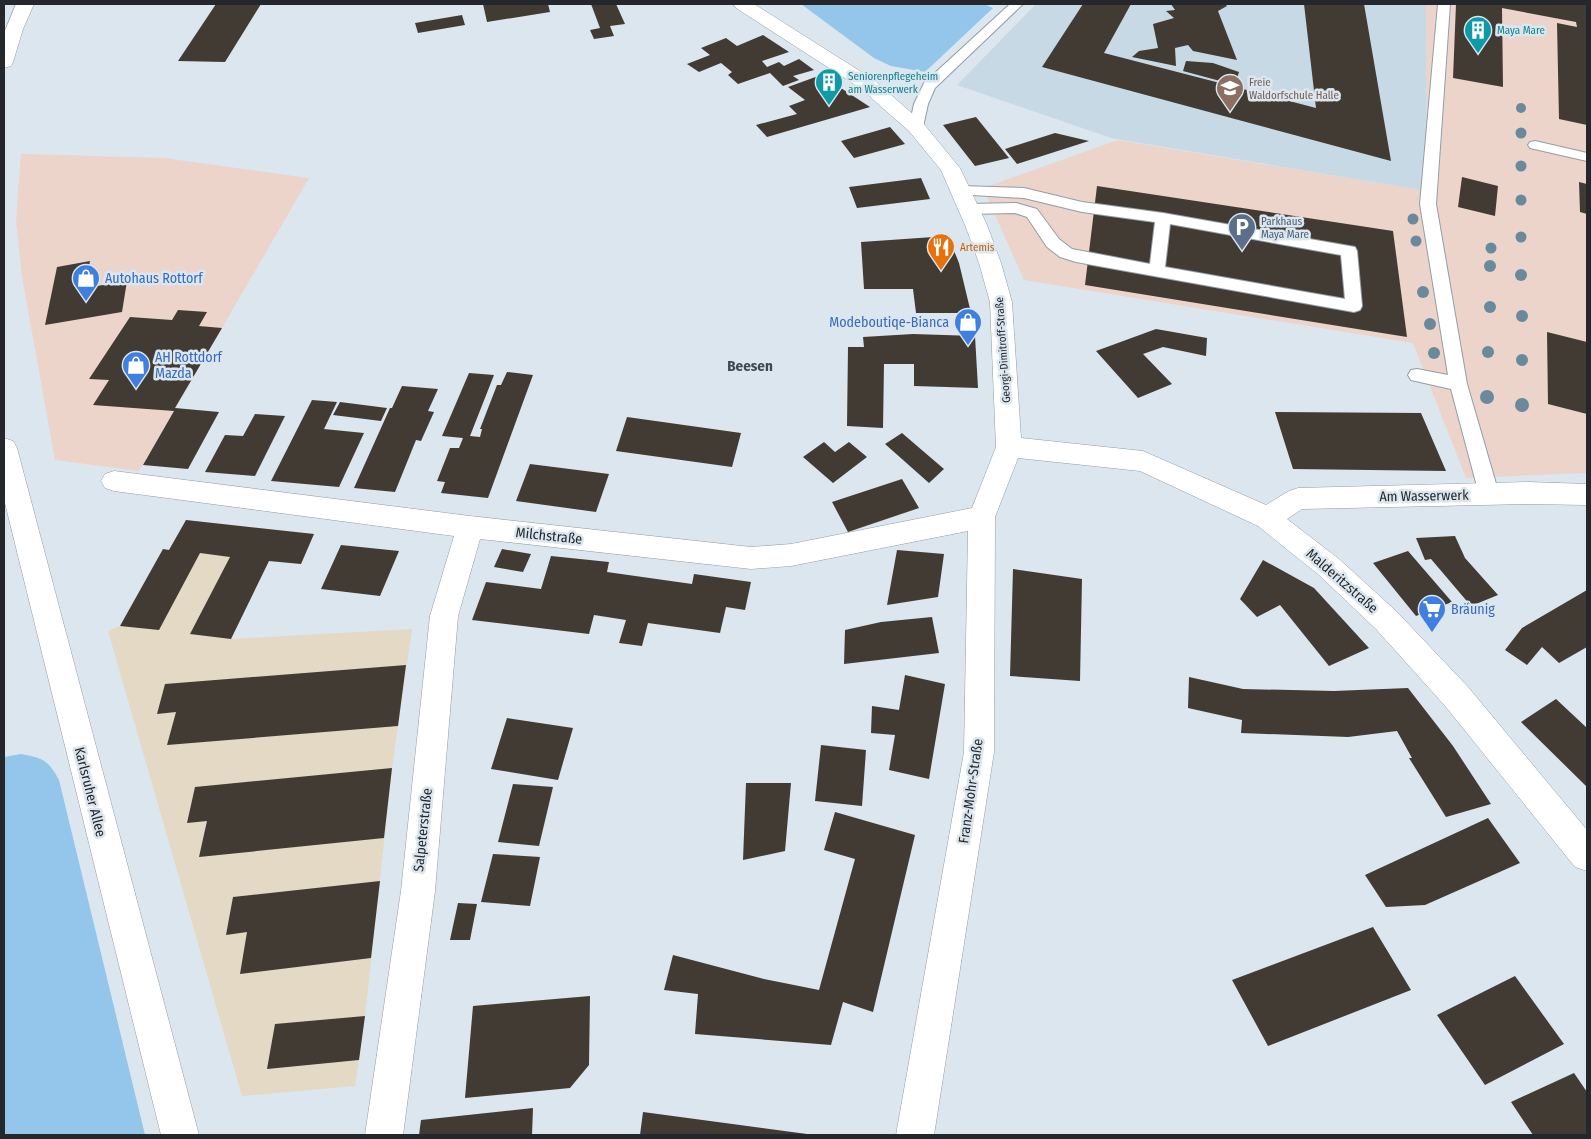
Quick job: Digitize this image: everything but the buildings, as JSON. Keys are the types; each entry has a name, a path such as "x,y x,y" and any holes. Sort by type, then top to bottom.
{"street":[{"path":"4,62 24,4"},
{"name":"Georgi-Dimitroff-Straße","path":"742,4 867,84 916,127 950,168 965,200 990,264 1001,302 1009,447"},
{"name":"Franz-Mohr-Straße","path":"915,1135 979,752 982,517 1009,447"},
{"name":"Malderitzstraße","path":"1009,447 1143,461 1267,518 1329,567 1391,626 1456,697 1587,855"},
{"name":"Karlsruher Allee","path":"4,448 80,751 180,1135"},
{"name":"Milchstraße","path":"114,481 470,527 751,558 791,555 982,517"},
{"name":"Am Wasserwerk","path":"1267,518 1298,499 1489,494 1587,494"},
{"name":"Salpeterstraße","path":"384,1135 418,891 444,616 470,527"}],"lane":[{"path":"916,127 921,104 929,86 1017,4"},
{"path":"1444,4 1428,204 1458,384 1489,494"},
{"path":"1536,145 1587,157"},
{"path":"1024,193 1082,207 1163,218 1349,251 1354,306 1082,258 1066,253 1053,243 1032,213 1016,208 965,200 1024,193"},
{"path":"1157,270 1163,218"},
{"path":"1416,375 1458,384"}],"shaded area":[{"path":"801,4 984,4 993,8 925,72 891,66 874,58"},
{"name":"Freie Waldorfschule Halle","path":"1036,4 1426,4 1427,191 1111,138 957,85"},
{"path":"1426,4 1587,4 1587,473 1466,478 1413,343 1024,280 983,188 1118,140 1427,191"},
{"path":"21,154 164,158 309,178 139,471 55,460 22,277 16,220"},
{"path":"186,520 314,534 301,564 269,561 231,639 412,629 392,768 365,1016 355,1086 242,1096 108,631 120,626 163,549 169,550"},
{"path":"21,754 44,761 52,768 59,780 145,1135 4,1135 4,757"}],"place":[{"name":"Maya Mare","path":"1478,54"},
{"name":"Seniorenpflegeheim am Wasserwerk","path":"829,106"},
{"name":"Freie Waldorfschule Halle","path":"1230,112"},
{"name":"Parkhaus Maya Mare","path":"1242,251"},
{"name":"Artemis","path":"941,271"},
{"name":"Autohaus Rottorf","path":"86,302"},
{"name":"Modeboutiqe-Bianca","path":"968,346"},
{"name":"AH Rottdorf Mazda","path":"136,389"},
{"name":"Bräunig","path":"1432,633"}],"district":[{"name":"Beesen","path":"750,366"}]}
